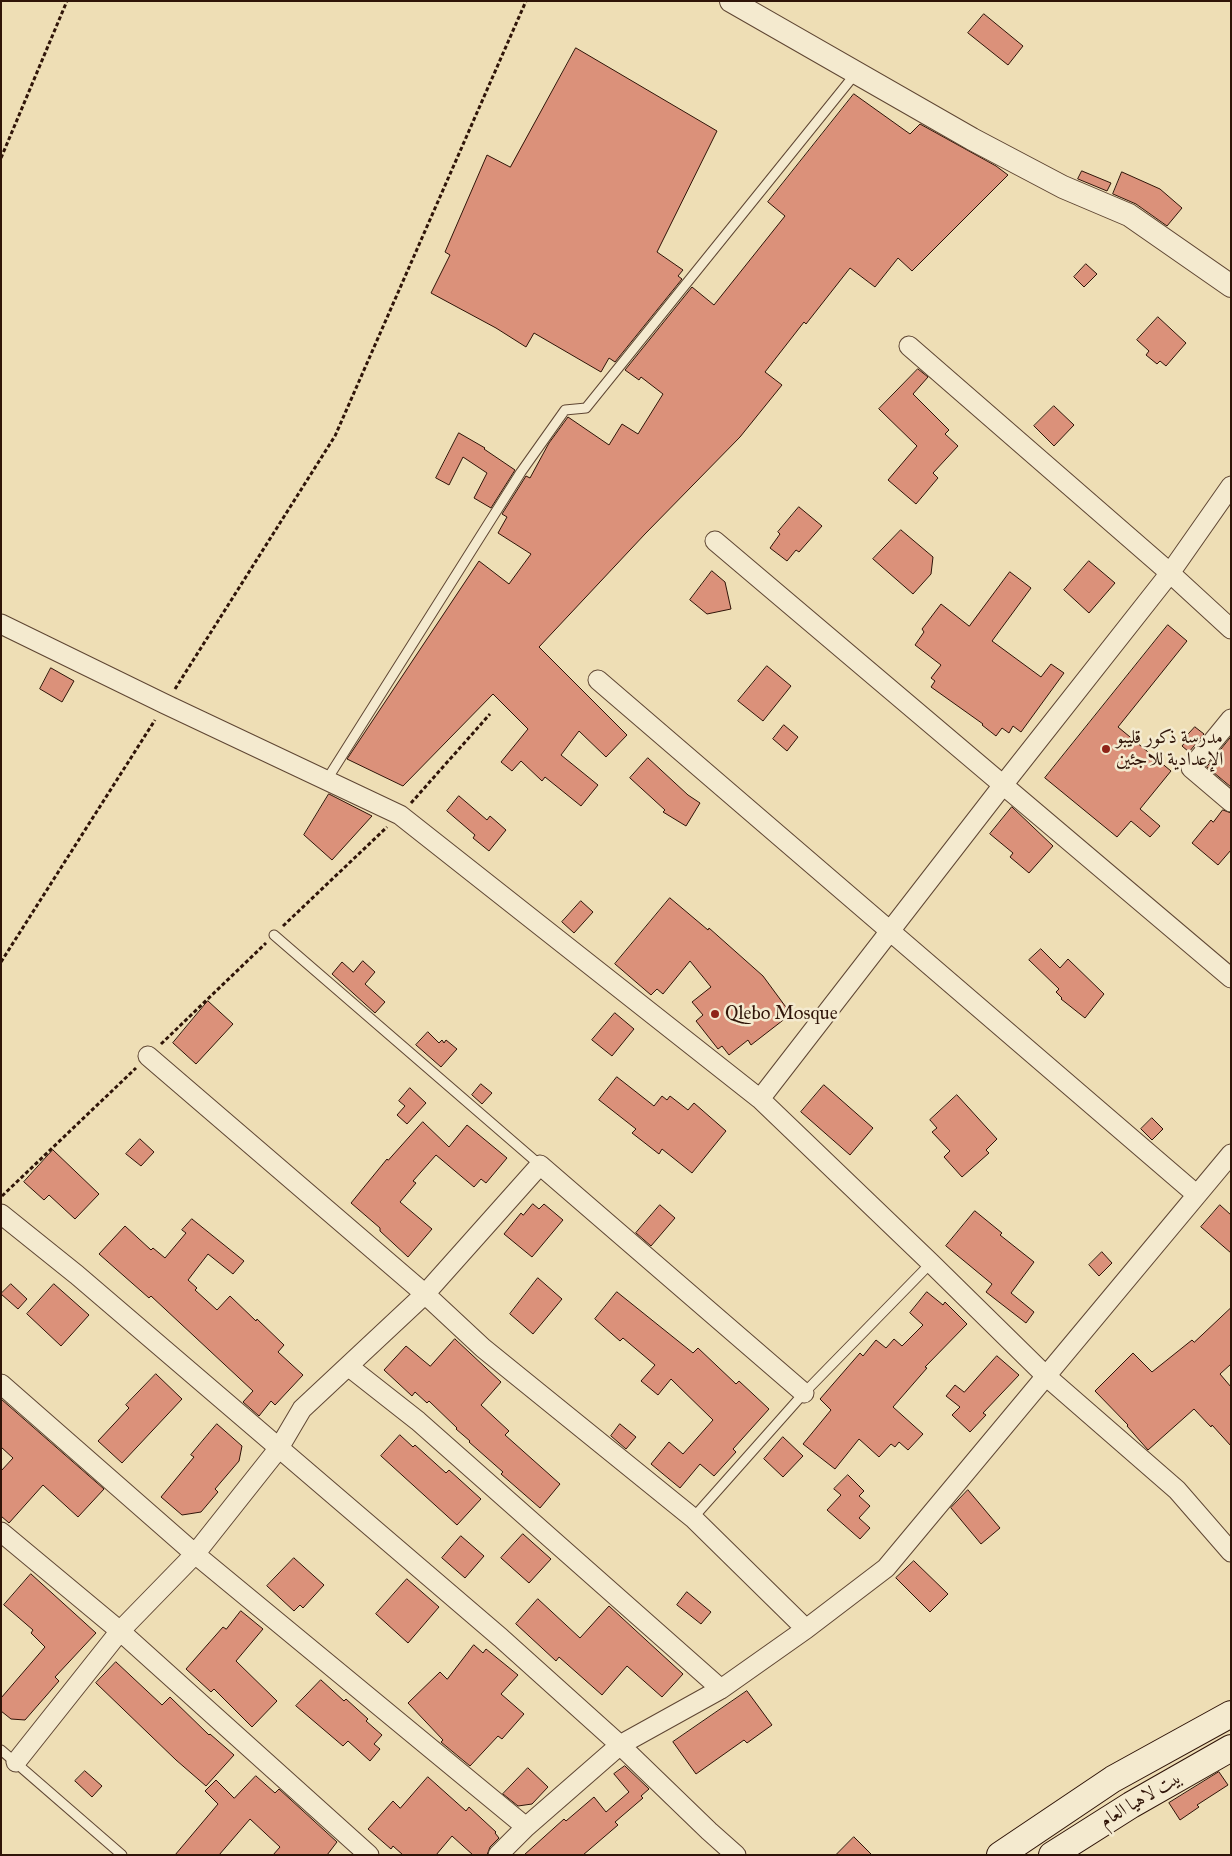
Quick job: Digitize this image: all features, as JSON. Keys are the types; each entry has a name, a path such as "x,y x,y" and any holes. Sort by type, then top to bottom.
{"main road":[{"path":"1000,1855 1113,1779 1231,1714"},
{"name":"بيت لاهيا العام","path":"1052,1855 1131,1805 1231,1748"}],"street":[{"path":"731,1 972,139 1046,178 1129,215 1231,286"},
{"path":"909,346 1170,573 1231,629"},
{"path":"760,1099 1170,573 1231,486"},
{"path":"715,541 1231,978"},
{"path":"1,624 400,815 760,1099 1046,1376 1177,1490 1231,1552"},
{"path":"598,680 1197,1195"},
{"path":"1231,719 1192,768 1231,802"},
{"path":"148,1056 426,1294 483,1348 693,1518 806,1629"},
{"path":"498,1855 526,1827 620,1745 721,1690 886,1568 1231,1154"},
{"path":"16,1762 120,1630 195,1554 279,1448 302,1409 426,1294 540,1166 804,1393"},
{"path":"1,1214 77,1275 501,1638 620,1745 736,1855"},
{"path":"348,1366 418,1421 721,1690"},
{"path":"1,1384 195,1554 526,1827"},
{"path":"1,1532 120,1630 369,1855"}],"lane":[{"path":"326,781 521,472 565,410 586,408 856,72"},
{"path":"274,935 540,1166"},
{"path":"693,1518 804,1393 931,1263"},
{"path":"1,1750 122,1855"}],"path":[{"path":"1,158 67,1"},
{"path":"1,962 336,436 526,1"},
{"path":"1,1197 400,815 490,714"}],"building":[{"path":"984,14 1023,46 1008,65 968,33"},
{"path":"576,48 717,131 657,252 683,270 678,276 682,279 615,362 609,358 601,372 534,333 526,347 496,328 431,293 450,255 445,252 487,155 510,167"},
{"path":"854,94 910,134 920,124 996,166 1008,175 912,271 898,258 875,287 850,268 765,372 782,385 740,437 645,534 539,647 627,735 606,757 579,731 561,755 598,785 581,806 545,777 542,781 521,761 512,771 501,762 528,729 493,694 403,786 347,759 479,561 509,584 531,554 498,533 507,517 502,514 526,476 530,478 549,443 568,417 609,445 622,424 638,434 663,394 641,377 639,380 625,370 692,287 714,305 785,216 768,202"},
{"path":"1082,171 1111,183 1107,191 1078,179"},
{"path":"1122,172 1160,189 1182,208 1167,226 1136,204 1113,194"},
{"path":"1086,264 1097,274 1084,287 1074,277"},
{"path":"1158,317 1186,343 1166,366 1160,361 1157,364 1146,355 1149,351 1137,340"},
{"path":"918,369 928,377 913,394 949,430 945,434 958,446 933,473 938,478 916,504 888,480 917,446 879,409"},
{"path":"1054,406 1074,425 1054,446 1034,426"},
{"path":"459,433 485,448 515,470 491,508 474,498 487,473 463,457 449,485 436,478"},
{"path":"799,507 822,526 799,552 796,550 787,561 770,548 780,534 778,532"},
{"path":"901,530 933,557 931,574 913,594 873,559"},
{"path":"1089,561 1115,583 1089,613 1064,590"},
{"path":"712,571 725,582 731,609 707,614 690,600"},
{"path":"1010,572 1031,588 992,641 1041,677 1051,664 1064,673 1021,732 1013,726 1009,733 1002,728 996,736 983,724 931,687 935,681 931,678 941,665 915,645 924,632 922,629 941,604 969,626"},
{"name":"مدرسة ذكور قليبو الإعدادية للاجئين","path":"1168,625 1187,641 1118,727 1171,771 1140,809 1160,826 1150,837 1131,821 1117,837 1045,778"},
{"path":"767,666 791,686 763,721 738,701"},
{"path":"51,668 74,681 62,702 40,689"},
{"path":"784,725 798,737 787,751 773,739"},
{"path":"1195,727 1204,734 1189,752 1182,746 1187,740 1185,738"},
{"path":"1231,737 1231,787 1207,767"},
{"path":"648,758 688,795 700,803 686,826 663,812 665,810 630,778"},
{"path":"329,794 372,816 332,860 304,835"},
{"path":"459,796 487,820 490,816 506,830 489,851 473,838 475,835 447,811"},
{"path":"1012,807 1053,846 1029,873 1010,857 1013,853 990,834"},
{"path":"1223,810 1231,813 1231,850 1218,865 1192,843 1211,820 1213,822"},
{"path":"670,898 708,930 709,928 763,976 791,1014 751,1045 748,1040 729,1055 722,1046 718,1049 696,1021 703,1015 692,1002 711,987 690,961 663,994 657,989 651,995 615,964"},
{"path":"581,901 593,912 574,933 562,922"},
{"path":"1041,949 1060,968 1068,959 1104,994 1085,1018 1061,999 1056,992 1059,989 1029,960"},
{"path":"363,961 375,972 365,984 385,1002 375,1013 332,974 342,962 353,972"},
{"path":"208,1001 233,1024 196,1064 173,1043"},
{"path":"615,1013 634,1029 612,1056 592,1040"},
{"path":"428,1032 439,1043 442,1040 444,1043 446,1040 457,1049 441,1067 416,1045"},
{"path":"617,1077 654,1106 662,1096 667,1100 670,1096 688,1110 694,1103 726,1131 692,1173 662,1149 659,1154 632,1133 636,1129 599,1100"},
{"path":"481,1084 492,1093 482,1104 472,1095"},
{"path":"824,1085 873,1128 850,1155 801,1112"},
{"path":"410,1088 426,1103 407,1124 397,1115 405,1106 399,1101"},
{"path":"957,1095 997,1139 986,1150 989,1153 962,1177 944,1157 950,1151 932,1132 937,1128 930,1120"},
{"path":"1152,1118 1163,1129 1152,1140 1141,1129"},
{"path":"423,1122 449,1147 467,1125 507,1158 486,1183 481,1179 474,1187 436,1155 413,1181 416,1183 400,1202 432,1229 408,1257 380,1231 380,1228 351,1203 387,1159"},
{"path":"140,1139 154,1152 141,1166 126,1154"},
{"path":"53,1150 99,1194 75,1219 49,1195 44,1200 24,1182"},
{"path":"533,1204 539,1209 544,1204 563,1220 532,1257 504,1234 521,1213 523,1215"},
{"path":"660,1205 675,1218 651,1246 636,1233"},
{"path":"1220,1205 1231,1215 1231,1253 1201,1227"},
{"path":"975,1211 1002,1233 1000,1235 1034,1262 1011,1293 1034,1312 1026,1323 986,1292 992,1284 946,1246"},
{"path":"192,1219 244,1261 233,1274 208,1254 188,1280 197,1288 195,1290 217,1310 230,1296 284,1345 278,1352 303,1375 275,1405 271,1401 259,1416 243,1402 253,1391 151,1296 149,1298 99,1254 125,1226 151,1250 153,1248 165,1258 186,1233 182,1230"},
{"path":"1102,1252 1112,1263 1099,1276 1089,1265"},
{"path":"538,1278 562,1299 533,1334 510,1314"},
{"path":"11,1284 27,1299 18,1309 1,1294"},
{"path":"54,1284 89,1315 61,1346 27,1314"},
{"path":"617,1292 693,1353 698,1348 736,1384 739,1381 769,1409 733,1449 736,1452 714,1476 700,1464 680,1488 651,1464 669,1442 683,1454 713,1420 671,1379 658,1395 641,1381 655,1365 623,1338 620,1341 595,1319"},
{"path":"927,1292 943,1305 945,1302 967,1324 925,1367 927,1368 893,1407 923,1434 908,1450 899,1442 895,1447 891,1444 879,1457 859,1439 835,1469 803,1444 831,1410 820,1399 860,1353 863,1356 876,1340 886,1348 894,1339 902,1346 923,1325 910,1313"},
{"path":"1231,1308 1231,1364 1220,1374 1231,1387 1231,1446 1194,1409 1148,1450 1128,1425 1095,1391 1133,1353 1152,1372 1192,1340 1194,1342"},
{"path":"455,1339 501,1382 481,1405 509,1431 505,1435 560,1484 540,1508 501,1474 503,1472 469,1442 429,1401 427,1403 415,1392 412,1396 384,1370 406,1346 430,1366"},
{"path":"997,1356 1019,1375 983,1413 986,1415 970,1432 952,1415 960,1407 946,1396 955,1385 964,1392"},
{"path":"156,1374 182,1399 122,1463 98,1441 129,1408 126,1405"},
{"path":"1,1399 104,1489 78,1517 43,1485 9,1523 1,1516 1,1471 13,1458 1,1447"},
{"path":"217,1424 242,1446 239,1461 215,1489 218,1492 201,1512 182,1515 161,1497 194,1457 191,1455"},
{"path":"620,1424 636,1437 626,1449 611,1436"},
{"path":"400,1435 413,1447 415,1445 446,1473 449,1470 481,1499 457,1525 381,1456"},
{"path":"783,1437 803,1456 783,1477 764,1459"},
{"path":"848,1475 864,1491 859,1496 870,1506 859,1518 870,1528 860,1539 827,1510 841,1495 834,1489"},
{"path":"968,1490 1000,1528 981,1544 951,1508"},
{"path":"523,1534 551,1559 529,1583 501,1558"},
{"path":"461,1536 484,1556 465,1578 442,1558"},
{"path":"294,1558 324,1585 303,1608 300,1605 294,1611 267,1586"},
{"path":"914,1561 948,1594 930,1612 896,1578"},
{"path":"31,1574 96,1633 55,1677 59,1681 25,1720 11,1719 1,1711 1,1698 45,1647 31,1633 33,1630 4,1605"},
{"path":"407,1579 439,1607 408,1643 376,1614"},
{"path":"687,1592 711,1612 701,1624 677,1605"},
{"path":"538,1599 580,1638 609,1606 683,1674 662,1697 627,1666 602,1695 559,1657 556,1661 516,1624"},
{"path":"241,1611 263,1629 236,1661 277,1701 252,1727 214,1689 211,1692 186,1669 223,1627 226,1629"},
{"path":"474,1645 483,1653 486,1649 518,1675 501,1694 524,1714 502,1739 498,1736 470,1766 441,1742 443,1740 408,1703 440,1672 447,1679"},
{"path":"116,1662 162,1705 170,1697 209,1735 234,1755 206,1786 176,1760 96,1683"},
{"path":"321,1680 344,1701 346,1699 382,1735 374,1744 380,1749 370,1761 348,1741 343,1746 296,1706"},
{"path":"747,1691 772,1725 747,1743 744,1740 696,1774 673,1742"},
{"path":"625,1766 649,1789 641,1796 643,1798 615,1822 618,1825 583,1855 524,1855 564,1819 566,1821 594,1797 606,1812 629,1792 614,1774"},
{"path":"528,1768 548,1787 532,1804 518,1806 503,1794"},
{"path":"85,1771 102,1786 92,1797 75,1781"},
{"path":"1219,1772 1228,1785 1197,1805 1199,1807 1180,1820 1169,1803"},
{"path":"256,1776 275,1793 279,1789 337,1842 327,1855 273,1855 280,1847 250,1819 219,1855 175,1855 218,1804 205,1791 216,1780 234,1798"},
{"path":"428,1777 466,1811 469,1807 496,1832 499,1838 490,1847 487,1855 473,1855 452,1836 436,1855 403,1855 393,1846 391,1849 368,1829 393,1801 400,1808"},
{"path":"854,1837 872,1855 836,1855"}],"place":[{"name":"مدرسة ذكور قليبو الإعدادية للاجئين","path":"1106,749"},
{"name":"Qlebo Mosque","path":"715,1014"}]}
